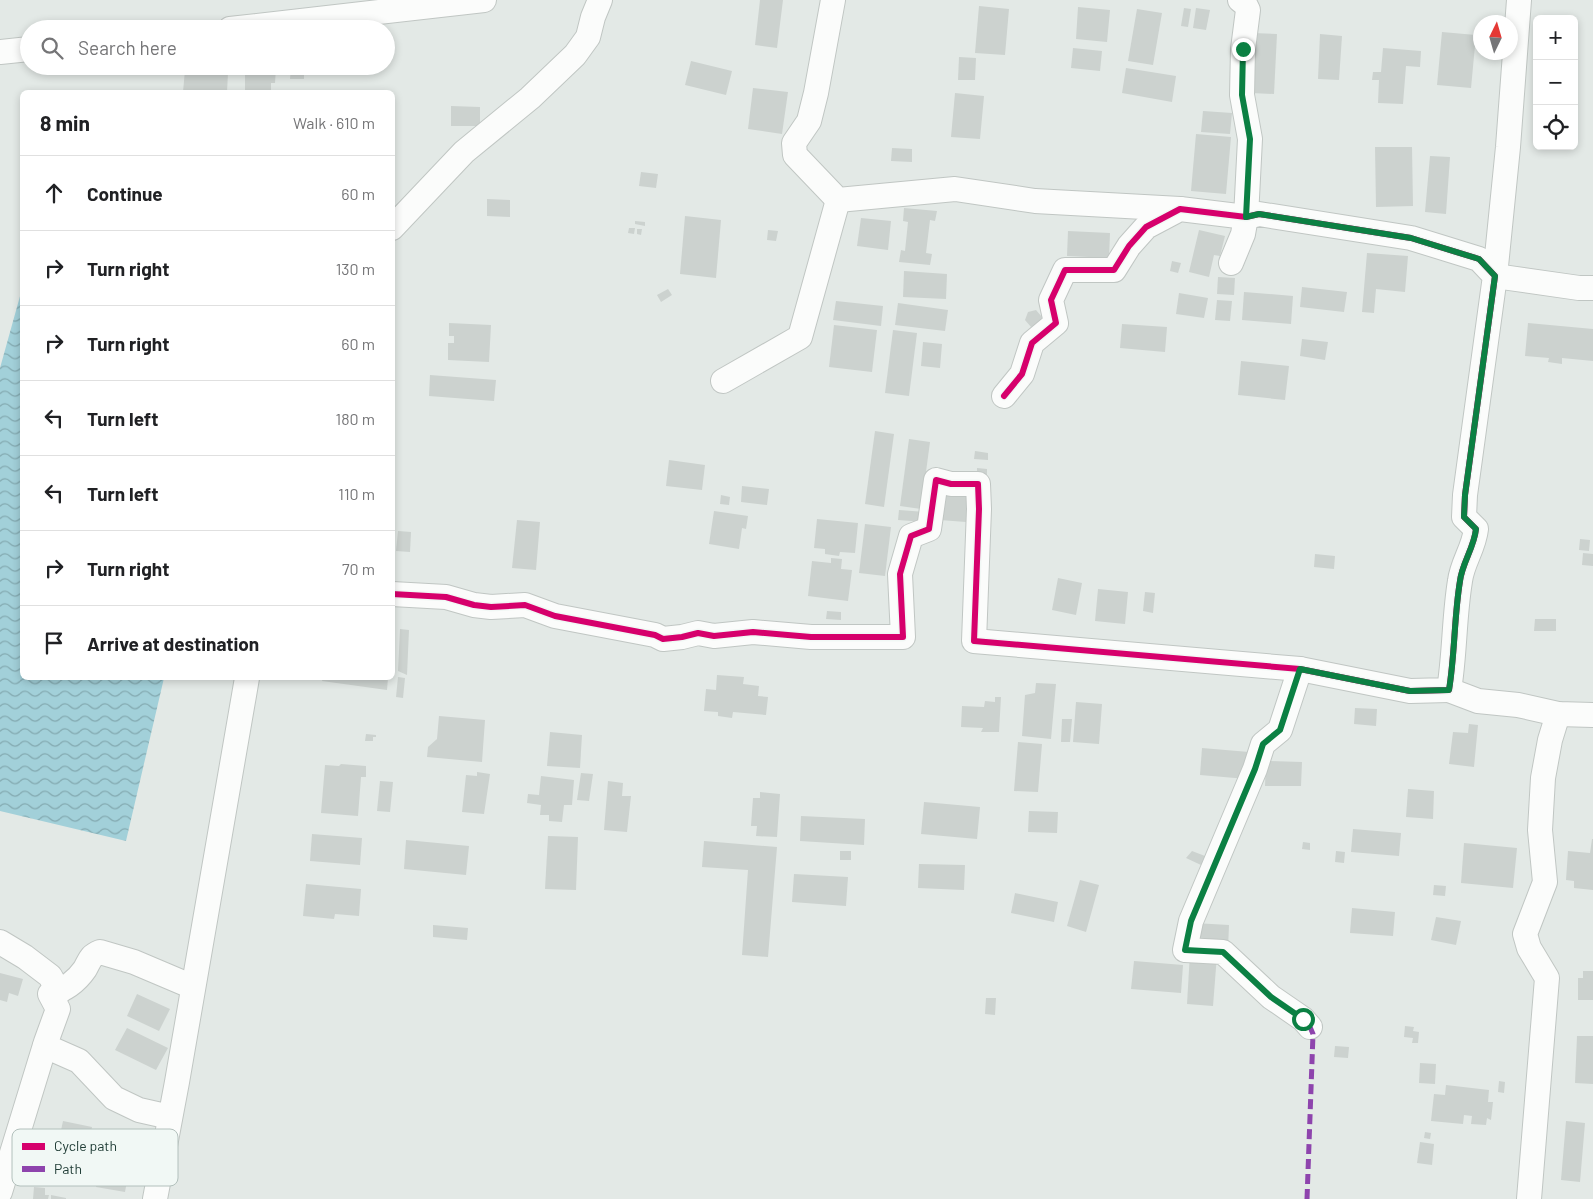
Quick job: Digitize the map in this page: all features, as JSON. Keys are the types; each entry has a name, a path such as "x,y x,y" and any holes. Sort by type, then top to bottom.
{"street":[{"path":"309,20 484,0"},
{"path":"395,225 464,152 530,98 575,55 588,37 600,0"},
{"path":"833,0 809,121 794,143 795,155 838,200"},
{"path":"1231,263 1243,234 1246,217 1250,139 1242,95 1243,49 1248,10 1240,0"},
{"path":"1449,690 1454,662 1460,578 1475,540 1476,529 1464,517 1465,495 1495,276 1508,147 1519,0"},
{"path":"0,52 20,50"},
{"path":"838,200 955,189 1035,201 1180,209 1246,217 1259,214 1411,238 1479,259 1495,276 1579,288 1593,288"},
{"path":"723,381 800,337 838,200"},
{"path":"1004,396 1022,374 1032,343 1056,323 1051,300 1064,270 1114,270 1129,246 1146,227 1180,209"},
{"path":"395,594 446,597 474,605 526,605 555,616 655,635 663,639 698,633 714,636 753,632 811,637 903,637 900,574 910,536 929,529 936,480 951,484 978,484 979,509 974,641 1300,669 1410,691 1449,690 1478,701 1518,705 1558,714 1593,715"},
{"path":"1300,669 1280,730 1263,744 1255,769 1191,921 1185,950 1223,952 1271,997 1303,1019 1310,1027"},
{"path":"168,1129 247,680"},
{"path":"1529,1199 1547,978 1529,948 1525,934 1545,882 1540,830 1543,778 1550,740 1558,714"},
{"path":"0,942 26,957 50,976 59,992"},
{"path":"19,1129 58,1008 50,994 70,986 84,971 92,955 100,952 134,962 193,987"},
{"path":"45,1046 79,1061 114,1098 139,1110 170,1117"},
{"path":"0,1192 12,1153"},
{"path":"155,1199 157,1186"}],"water":[{"path":"20,296 20,680 164,680 126,841 0,811 0,368"}],"building":[{"path":"760,0 783,0 777,48 755,45"},
{"path":"979,6 1009,9 1005,55 975,53"},
{"path":"1078,7 1110,10 1107,42 1076,39"},
{"path":"1184,8 1191,9 1188,27 1181,26"},
{"path":"1196,8 1210,10 1206,30 1193,28"},
{"path":"1137,9 1162,13 1153,65 1128,61"},
{"path":"1442,32 1473,35 1474,60 1471,88 1437,85"},
{"path":"1253,33 1277,34 1274,94 1251,93"},
{"path":"1320,34 1342,36 1339,80 1318,79"},
{"path":"1073,48 1102,51 1100,71 1071,68"},
{"path":"1383,48 1421,51 1420,67 1406,66 1403,104 1378,103 1379,80 1372,80 1373,72 1381,72"},
{"path":"959,57 976,58 975,80 958,80"},
{"path":"691,61 732,71 726,95 685,85"},
{"path":"1126,68 1176,76 1172,102 1122,93"},
{"path":"185,75 228,75 227,90 183,90"},
{"path":"245,75 276,75 275,83 271,83 271,90 245,90"},
{"path":"290,75 304,75 304,79 290,79"},
{"path":"753,88 788,92 782,134 748,129"},
{"path":"955,93 984,96 980,139 951,137"},
{"path":"451,106 480,107 480,126 451,126"},
{"path":"1203,111 1232,113 1230,134 1201,132"},
{"path":"1196,134 1231,137 1226,194 1191,191"},
{"path":"1375,147 1412,147 1413,206 1376,207"},
{"path":"892,148 912,149 912,162 891,161"},
{"path":"1430,156 1450,157 1446,214 1425,212"},
{"path":"641,172 658,174 656,188 639,186"},
{"path":"487,199 510,200 510,217 487,216"},
{"path":"904,208 937,211 935,221 930,220 926,253 932,254 930,265 899,262 901,250 905,251 908,222 903,221"},
{"path":"685,216 721,220 716,278 680,274"},
{"path":"861,218 891,221 888,250 857,246"},
{"path":"635,221 645,222 645,226 635,224"},
{"path":"629,228 635,228 634,234 628,233"},
{"path":"637,229 642,229 641,235 637,234"},
{"path":"768,230 778,231 776,241 767,240"},
{"path":"1199,230 1225,236 1220,256 1214,255 1209,277 1189,272"},
{"path":"1068,231 1110,233 1109,258 1067,256"},
{"path":"1367,253 1408,256 1405,292 1376,289 1374,313 1362,312"},
{"path":"1172,261 1181,263 1178,273 1170,271"},
{"path":"904,271 947,274 946,299 903,297"},
{"path":"1218,277 1235,278 1234,295 1217,294"},
{"path":"1302,287 1347,292 1344,312 1300,307"},
{"path":"668,289 672,295 661,302 657,295"},
{"path":"1244,292 1293,296 1291,324 1242,320"},
{"path":"1179,293 1208,298 1204,318 1176,314"},
{"path":"1217,300 1232,301 1230,321 1215,320"},
{"path":"836,301 883,306 881,326 833,320"},
{"path":"898,303 948,310 945,331 895,325"},
{"path":"1036,310 1042,317 1039,325 1031,327 1025,320 1028,312"},
{"path":"449,323 491,325 489,362 448,360 448,343 454,343 454,336 449,336"},
{"path":"1528,323 1593,329 1593,361 1562,358 1562,364 1548,362 1549,358 1525,356"},
{"path":"1122,324 1167,327 1165,352 1120,348"},
{"path":"834,325 877,330 872,372 829,367"},
{"path":"893,330 917,333 909,396 885,393"},
{"path":"1302,339 1328,342 1325,360 1300,356"},
{"path":"923,342 942,344 940,368 921,366"},
{"path":"1241,361 1289,366 1285,400 1238,395"},
{"path":"430,375 496,380 494,401 429,396"},
{"path":"875,431 894,434 884,507 865,504"},
{"path":"909,439 930,442 921,509 900,506"},
{"path":"975,451 988,453 988,460 974,459"},
{"path":"669,460 705,465 702,490 666,486"},
{"path":"977,468 987,469 987,475 977,474"},
{"path":"742,486 769,489 767,505 741,502"},
{"path":"721,495 730,497 729,505 720,504"},
{"path":"943,495 968,497 966,522 940,520"},
{"path":"899,510 925,512 925,522 898,520"},
{"path":"714,511 748,516 746,529 742,528 739,549 709,544"},
{"path":"817,519 858,523 855,553 840,552 839,556 825,554 825,549 814,548"},
{"path":"517,520 540,522 536,570 512,568"},
{"path":"865,524 891,527 885,576 859,573"},
{"path":"398,531 411,532 410,552 396,551"},
{"path":"1580,539 1590,540 1589,551 1579,550"},
{"path":"1583,553 1593,554 1593,566 1582,565"},
{"path":"1315,554 1335,556 1334,569 1314,567"},
{"path":"831,558 842,559 841,569 852,570 848,601 808,596 812,561 831,563"},
{"path":"1058,578 1082,583 1076,615 1052,610"},
{"path":"1098,589 1128,592 1125,624 1095,621"},
{"path":"1145,592 1155,593 1153,613 1143,611"},
{"path":"827,611 841,612 841,620 826,619"},
{"path":"1535,619 1556,619 1556,631 1534,631"},
{"path":"400,629 409,630 407,675 398,671"},
{"path":"717,675 744,677 743,684 759,686 758,696 768,697 766,715 733,712 732,718 718,716 718,712 704,711 706,689 716,690"},
{"path":"398,677 405,678 403,698 396,697"},
{"path":"322,680 388,680 387,690"},
{"path":"1036,683 1056,684 1051,739 1022,736 1025,695 1035,693"},
{"path":"995,697 1001,697 999,732 981,732 983,728 961,727 962,706 984,707 985,701 995,702"},
{"path":"1076,702 1102,704 1099,744 1073,742"},
{"path":"1355,708 1377,709 1376,726 1354,724"},
{"path":"439,716 485,720 482,762 427,757 428,747 437,739"},
{"path":"1062,719 1072,719 1070,742 1061,742"},
{"path":"1469,724 1478,725 1474,767 1449,764 1453,732 1468,733"},
{"path":"550,732 582,735 580,768 547,766"},
{"path":"366,734 376,735 376,737 373,737 373,741 365,741"},
{"path":"1018,742 1042,744 1038,792 1014,791"},
{"path":"1202,748 1249,752 1247,779 1200,775"},
{"path":"1266,761 1302,762 1301,786 1265,786"},
{"path":"341,764 366,766 366,777 361,777 358,816 321,813 325,765 339,766"},
{"path":"477,772 490,774 484,814 462,812 466,775 477,776"},
{"path":"581,773 593,774 589,801 577,800"},
{"path":"541,776 574,780 572,805 564,805 562,822 549,821 549,815 540,815 541,805 527,803 528,794 539,795"},
{"path":"380,781 393,782 390,812 377,811"},
{"path":"608,781 623,783 622,796 631,796 627,832 604,830"},
{"path":"1408,789 1434,791 1433,819 1406,817"},
{"path":"760,792 780,794 777,837 756,836 757,826 751,826 753,798 760,798"},
{"path":"924,802 980,807 977,839 921,834"},
{"path":"1029,811 1058,812 1057,833 1028,832"},
{"path":"801,816 865,819 864,845 800,841"},
{"path":"1353,829 1401,833 1399,856 1351,852"},
{"path":"312,834 362,838 360,865 310,861"},
{"path":"548,836 578,837 576,890 545,889"},
{"path":"1592,839 1593,890 1574,888 1574,881 1566,880 1568,851 1590,853"},
{"path":"406,840 469,846 466,875 404,869"},
{"path":"704,841 777,847 768,957 742,955 748,870 702,867"},
{"path":"1303,842 1310,843 1310,850 1302,849"},
{"path":"1464,843 1517,848 1513,888 1461,883"},
{"path":"840,851 851,851 851,860 840,860"},
{"path":"1192,851 1205,856 1201,865 1186,858"},
{"path":"1336,851 1345,852 1344,863 1335,862"},
{"path":"919,864 965,865 964,890 918,888"},
{"path":"794,874 848,877 846,906 792,902"},
{"path":"1080,880 1099,885 1086,932 1067,926"},
{"path":"306,884 361,889 359,916 335,914 334,919 303,916"},
{"path":"1434,885 1446,886 1445,896 1433,895"},
{"path":"1015,893 1058,902 1054,922 1011,913"},
{"path":"1352,908 1395,912 1393,936 1350,933"},
{"path":"1436,917 1461,921 1456,945 1431,940"},
{"path":"1194,923 1229,925 1228,949 1192,947"},
{"path":"433,925 468,928 467,940 433,937"},
{"path":"1190,953 1217,955 1213,1006 1187,1004"},
{"path":"1134,961 1183,965 1181,993 1131,989"},
{"path":"1583,971 1593,971 1593,1000 1578,1000 1578,978 1583,978"},
{"path":"0,973 23,979 18,996 9,993 7,1002 0,1000"},
{"path":"137,994 170,1009 159,1031 127,1016"},
{"path":"986,998 996,998 995,1015 985,1014"},
{"path":"1405,1026 1414,1027 1413,1031 1419,1032 1418,1043 1412,1043 1413,1038 1404,1037"},
{"path":"127,1028 168,1048 156,1070 115,1050"},
{"path":"1577,1036 1593,1036 1593,1084 1575,1083"},
{"path":"1335,1046 1349,1047 1348,1058 1334,1057"},
{"path":"1420,1063 1436,1064 1435,1084 1419,1083"},
{"path":"1499,1081 1505,1082 1504,1093 1498,1092"},
{"path":"1446,1085 1489,1090 1488,1102 1493,1102 1491,1120 1487,1118 1486,1125 1471,1124 1472,1116 1464,1115 1463,1124 1431,1121 1434,1094 1445,1095"},
{"path":"63,1121 92,1127 92,1129 61,1129"},
{"path":"1566,1121 1585,1123 1580,1182 1561,1180"},
{"path":"1425,1132 1431,1133 1430,1139 1424,1138"},
{"path":"1420,1142 1434,1144 1432,1165 1417,1163"},
{"path":"96,1186 126,1186 125,1192"},
{"path":"34,1187 45,1188 45,1195 49,1195 48,1199 33,1199"},
{"path":"51,1195 66,1198 66,1199 51,1199"}],"marked path":[{"path":"1307,1199 1313,1034 1310,1027"}],"cycle path":[{"path":"395,594 446,597 474,605 491,607 525,605 555,616 655,635 663,639 698,633 714,636 753,632 811,637 903,637 900,574 911,536 929,529 936,480 951,484 978,484 979,509 974,641 1300,669 1410,691 1449,690 1460,581 1476,529 1464,517 1465,495 1495,276 1479,259 1411,238 1259,214 1246,217 1180,209 1146,227 1129,246 1114,270 1065,270 1051,300 1056,323 1032,343 1022,374 1004,396"}],"route":[{"path":"1243,49 1242,95 1250,139 1246,217 1259,214 1411,238 1479,259 1495,276 1465,495 1464,517 1476,529 1475,540 1460,578 1454,662 1449,690 1410,691 1300,669 1280,730 1263,744 1255,769 1188,930 1185,950 1223,952 1271,997 1303,1019"}]}
